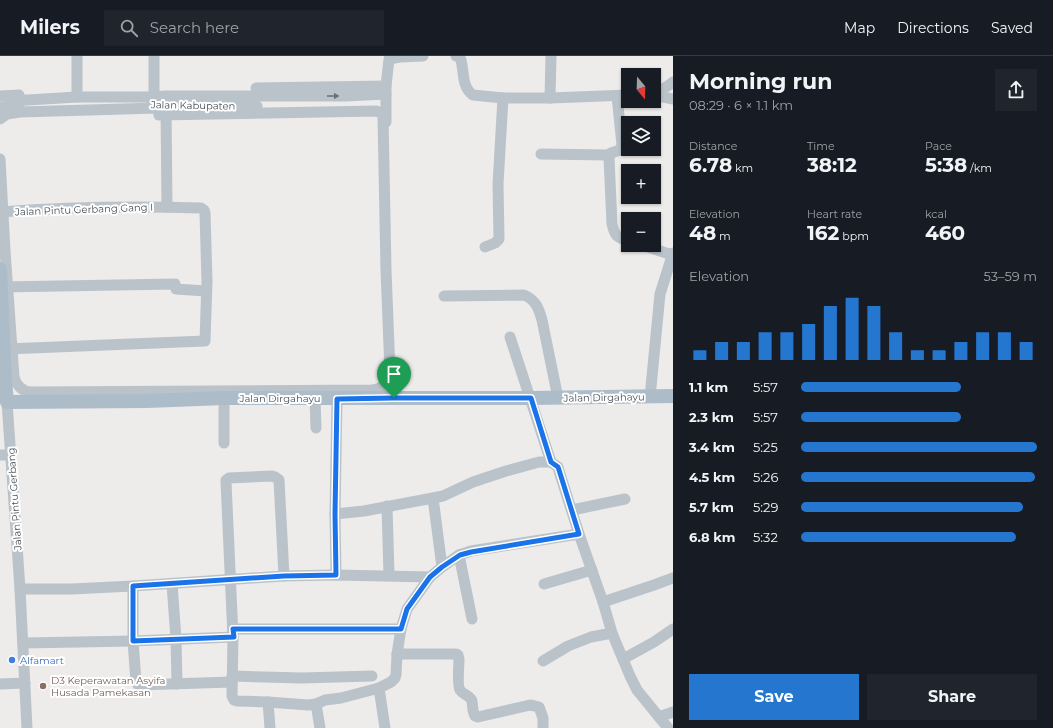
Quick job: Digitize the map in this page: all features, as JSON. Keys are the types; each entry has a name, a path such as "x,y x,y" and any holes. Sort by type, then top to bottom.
{"main road":[{"name":"Jalan Pintu Gerbang","path":"0,269 8,349 7,402"},
{"name":"Jalan Dirgahayu","path":"7,402 147,401 224,398 337,399 673,396"}],"street":[{"path":"0,96 77,95 77,56"},
{"path":"154,56 153,97 200,89 386,90"},
{"path":"394,398 386,106 388,58 423,56"},
{"path":"456,56 461,60 466,89 473,95 504,98 621,96"},
{"path":"550,98 551,56"},
{"path":"661,90 671,84"},
{"name":"Jalan Kabupaten","path":"166,105 338,96 386,90"},
{"name":"Jalan Kabupaten","path":"0,101 77,95 153,97 166,105 386,106"},
{"path":"661,96 673,99"},
{"name":"Jalan Kabupaten","path":"0,107 98,103 153,97"},
{"path":"484,247 495,243 499,239 498,184 504,98"},
{"path":"0,119 6,114 20,112 106,109 158,108 159,115 166,105"},
{"path":"166,105 167,207"},
{"path":"0,158 2,291 175,284 175,289 206,291 205,341 8,349 15,381 22,389 31,392 232,390 356,391 378,389 386,384 390,372 382,113 376,111 166,105"},
{"path":"541,154 610,155 620,150 622,145 622,108"},
{"path":"610,155 612,224 614,233 621,238"},
{"name":"Jalan Pintu Gerbang Gang I","path":"2,212 62,208 201,208 205,213 206,291"},
{"path":"650,397 660,294 673,254 661,251"},
{"path":"444,296 524,295 530,298 539,308 551,359 558,398"},
{"path":"510,337 551,462"},
{"path":"0,385 5,455"},
{"path":"224,398 224,443"},
{"path":"315,398 316,428"},
{"path":"336,575 335,514 337,399"},
{"name":"Jalan Pintu Gerbang","path":"7,402 5,455 20,589 27,728"},
{"path":"335,514 364,511 442,496 473,482 496,474 539,462 551,462 558,467 612,633 630,676 637,690 668,728"},
{"path":"284,576 279,480 272,476 230,478 226,480 233,633 232,696 234,700 308,705 379,688 391,682 395,678 401,629 407,609 430,577 442,567 460,555 471,552 579,534"},
{"path":"433,498 442,567"},
{"path":"572,510 625,499"},
{"path":"387,506 390,575"},
{"path":"460,555 472,619"},
{"path":"544,584 592,570"},
{"path":"20,589 72,589 133,586 284,576 390,575 430,577"},
{"path":"603,602 673,578"},
{"path":"172,584 176,639 177,684"},
{"path":"133,586 133,641 136,682 138,685 177,684 232,679 372,676"},
{"path":"22,644 176,639 233,633 401,629"},
{"path":"623,659 654,642 673,629"},
{"path":"543,661 568,646 591,637 612,633"},
{"path":"397,654 458,655 459,688 463,694 472,701 473,713 475,716 530,705 539,707 542,712 543,728"},
{"path":"0,684 25,683"},
{"path":"379,688 385,728"},
{"path":"268,702 270,728"},
{"path":"316,704 320,728"},
{"path":"659,717 673,712"}],"place":[{"name":"Alfamart","path":"12,660"},
{"name":"D3 Keperawatan Asyifa Husada Pamekasan","path":"43,686"}],"route":[{"path":"394,398 531,398 551,462 558,467 579,534 460,555 430,577 407,609 401,629 233,629 234,637 133,641 133,586 284,576 336,575 335,514 337,399 394,398"}]}
